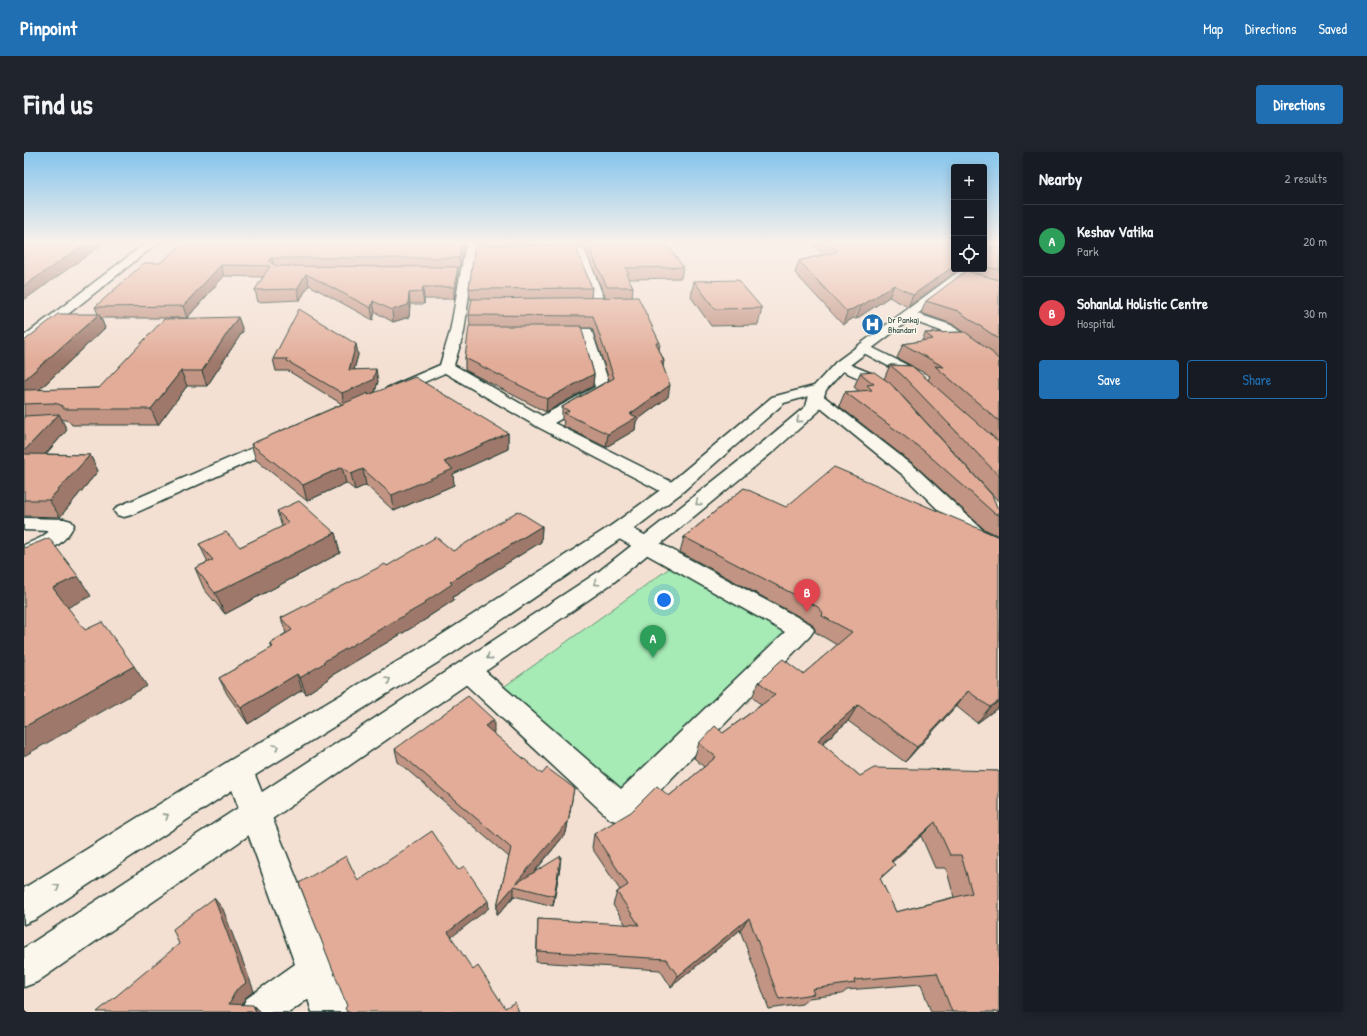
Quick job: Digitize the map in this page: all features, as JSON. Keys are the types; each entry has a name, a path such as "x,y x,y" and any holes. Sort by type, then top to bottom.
{"street":[{"path":"24,342 102,282"},
{"path":"374,399 446,367 457,332 462,305 461,282"},
{"path":"592,282 600,304"},
{"path":"24,969 606,577 813,408 818,393 841,365 953,282"},
{"path":"569,304 613,304"},
{"path":"462,305 477,305"},
{"path":"909,315 946,328 988,358 999,371"},
{"path":"24,329 42,328"},
{"path":"457,332 472,332"},
{"path":"541,332 586,332 603,389 542,423"},
{"path":"865,348 906,370 935,396"},
{"path":"841,365 868,377 895,398"},
{"path":"446,367 542,423 673,490"},
{"path":"24,907 239,770 441,648 619,530 673,490 778,400 818,393"},
{"path":"818,393 909,471 976,535 999,546"},
{"path":"124,511 296,434"},
{"path":"24,524 64,525 62,531 49,542 24,553"},
{"path":"468,671 621,809 802,630 619,530"},
{"path":"239,770 331,1012"},
{"path":"259,1012 316,970"}],"green space":[{"path":"671,567 791,625 628,812 498,691"}],"building":[{"path":"24,282 30,282 24,286"},
{"path":"123,282 205,282 183,306 95,307"},
{"path":"260,282 301,282 297,289 255,290"},
{"path":"322,282 455,282 454,287 423,287 422,292 409,293 408,305 392,310 373,301 371,308"},
{"path":"470,282 590,282 592,288 475,289 469,288"},
{"path":"605,282 630,282 633,287 607,287"},
{"path":"695,282 740,282 762,308 715,309"},
{"path":"819,282 931,282 913,295 894,285 861,306 847,312"},
{"path":"951,282 999,282 999,339 958,311 926,301"},
{"path":"638,297 660,343 656,343 664,361 661,361 670,385 630,414 637,417 608,434 564,413 569,411 562,407 614,378 593,316 469,315 472,299"},
{"path":"299,309 356,344 349,370 376,369 373,380 342,393 287,361 288,359 273,359"},
{"path":"58,314 99,314 24,380 24,341"},
{"path":"238,317 202,371 181,371 151,409 64,409 61,405 54,403 24,404 24,390 99,388 164,319"},
{"path":"469,326 581,326 594,374 547,399 465,358"},
{"path":"965,332 989,349 999,360 999,421 935,366 944,367 903,344 933,339 925,333"},
{"path":"890,365 912,366 999,442 999,476 902,375"},
{"path":"874,372 890,383 992,495 999,509 999,515 994,513 924,451 845,392 872,390 867,385 874,384 860,373"},
{"path":"415,377 508,433 444,462 453,469 392,495 363,469 351,474 342,467 303,485 251,444 368,393 368,395"},
{"path":"59,414 24,451 24,416"},
{"path":"24,454 90,455 49,500 24,500"},
{"path":"834,467 999,537 999,701 990,707 968,691 917,747 858,705 818,740 860,776 874,768 998,771 999,1012 952,1012 937,973 854,980 855,983 812,989 814,994 779,999 749,918 678,976 666,959 537,951 538,919 639,925 617,892 628,885 594,834 631,812 657,786 669,796 716,757 699,743 715,726 723,733 775,695 759,682 783,659 803,674 852,632 822,616 823,613 818,607 684,537 744,488 786,507","holes":["935,822 950,855 961,855 972,893 896,912 880,878 895,865 891,861"]},
{"path":"299,501 335,533 215,593 195,568 213,560 199,544 226,532 240,547 289,523 277,511"},
{"path":"518,511 542,526 450,582 452,584 425,602 426,603 323,662 324,663 300,678 297,674 241,708 219,678 273,647 270,643 292,630 281,618 385,564 387,566 436,537 453,551"},
{"path":"49,538 78,576 53,588 85,630 102,622 134,666 24,727 24,548"},
{"path":"468,696 494,720 485,726 542,774 547,768 574,788 568,822 515,884 561,856 554,896 514,886 497,906 511,848 395,749"},
{"path":"432,831 458,870 464,866 488,901 448,932 473,970 478,966 505,1008 515,1002 519,1012 347,1012 345,1008 347,1006 299,883 346,856 358,881"},
{"path":"214,898 246,983 236,990 229,1004 253,1005 256,1012 97,1012 179,944 173,929"}],"place":[{"name":"Dr Pankaj Bhandari","path":"872,325"},
{"name":"Sohanlal Holistic Centre","path":"807,612"},
{"name":"Keshav Vatika","path":"653,658"}]}
